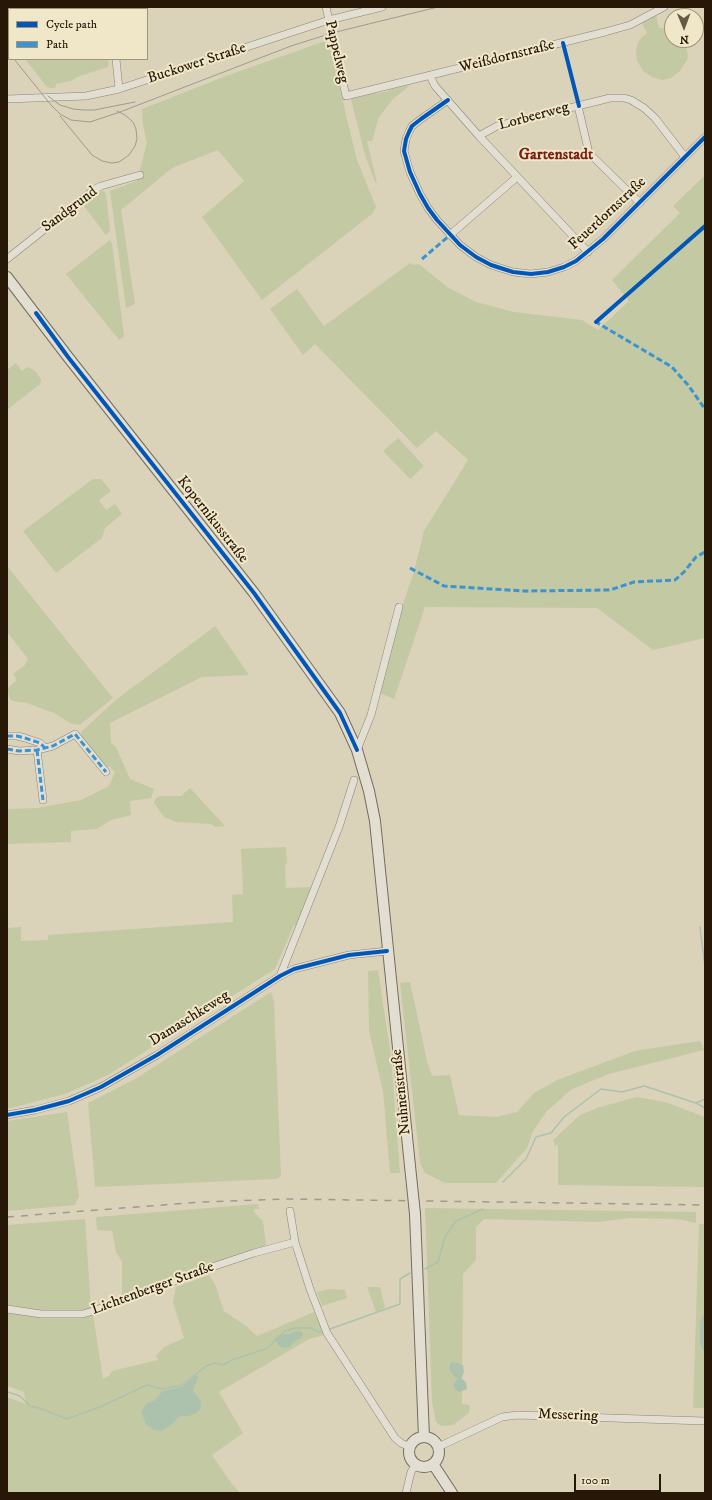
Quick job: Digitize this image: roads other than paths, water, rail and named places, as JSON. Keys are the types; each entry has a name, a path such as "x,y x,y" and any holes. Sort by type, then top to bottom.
{"main road":[{"name":"Kopernikusstraße","path":"7,277 68,357 254,593 340,713 357,750"},
{"name":"Nuhnenstraße","path":"357,750 369,791 375,821 387,951 415,1214 424,1437"},
{"path":"424,1437 431,1439 438,1447 438,1457 432,1464 424,1466 416,1464 410,1456 410,1447 414,1441 424,1437"},
{"path":"432,1464 452,1493"}],"street":[{"name":"Pappelweg","path":"326,7 346,96"},
{"name":"Buckower Straße","path":"7,99 86,96 120,89 328,20 382,7"},
{"name":"Weißdornstraße","path":"346,96 605,32 630,25 652,10 664,7"},
{"path":"116,60 120,89"},
{"path":"430,76 435,86 479,136 588,252"},
{"name":"Lorbeerweg","path":"479,136 497,126 617,98 631,100 644,108 655,118 685,157"},
{"name":"Feuerdornstraße","path":"448,100 412,126 406,139 404,151 410,172 422,199 437,220 463,248 476,257 498,268 517,273 531,274 552,271 571,264 588,252 640,203 705,137"},
{"path":"578,106 589,153 640,203"},
{"name":"Sandgrund","path":"7,258 95,189 140,175"},
{"path":"450,235 516,177"},
{"path":"357,750 373,708 399,607"},
{"path":"7,749 19,751 37,750 59,743 75,734 106,772"},
{"path":"7,736 25,738 40,743 45,748"},
{"path":"37,750 43,800"},
{"path":"280,976 339,827 354,780"},
{"name":"Damaschkeweg","path":"7,1115 35,1110 69,1101 101,1087 157,1054 280,976 294,969 349,955 387,951"},
{"path":"290,1211 295,1242 310,1289 327,1333 395,1438 401,1443 410,1447"},
{"name":"Lichtenberger Straße","path":"7,1309 40,1314 83,1314 215,1266 254,1253 295,1242"},
{"name":"Messering","path":"438,1447 502,1417 517,1415 705,1421"},
{"path":"406,1493 411,1472 416,1464"}],"waterway":[{"path":"700,927 705,967"},
{"path":"503,1182 526,1159 536,1137 551,1133 564,1117 601,1089 622,1092 644,1086 696,1103 705,1108"},
{"path":"696,1103 705,1099"},
{"path":"425,1269 438,1262 445,1237 456,1221 483,1209"},
{"path":"330,1329 400,1304 400,1279 410,1273"},
{"path":"280,1336 285,1331 295,1328 311,1328 322,1332"},
{"path":"8,1392 20,1396 30,1406 67,1419 102,1406 147,1385 162,1389 182,1385 206,1366 214,1363 223,1365 232,1360 268,1348 277,1338"}],"tram line":[{"path":"15,60 60,114 71,120 90,122 120,112 291,46 332,33 438,7"},
{"path":"48,96 60,105 73,109 84,110 94,110 135,102"},
{"path":"60,116 92,155 102,161 112,163 119,162 129,155 135,146 137,139 136,129 133,122 125,115 117,111"}],"railway":[{"path":"7,1217 201,1202 285,1199 705,1205"}],"district":[{"name":"Gartenstadt","path":"556,156"}]}
